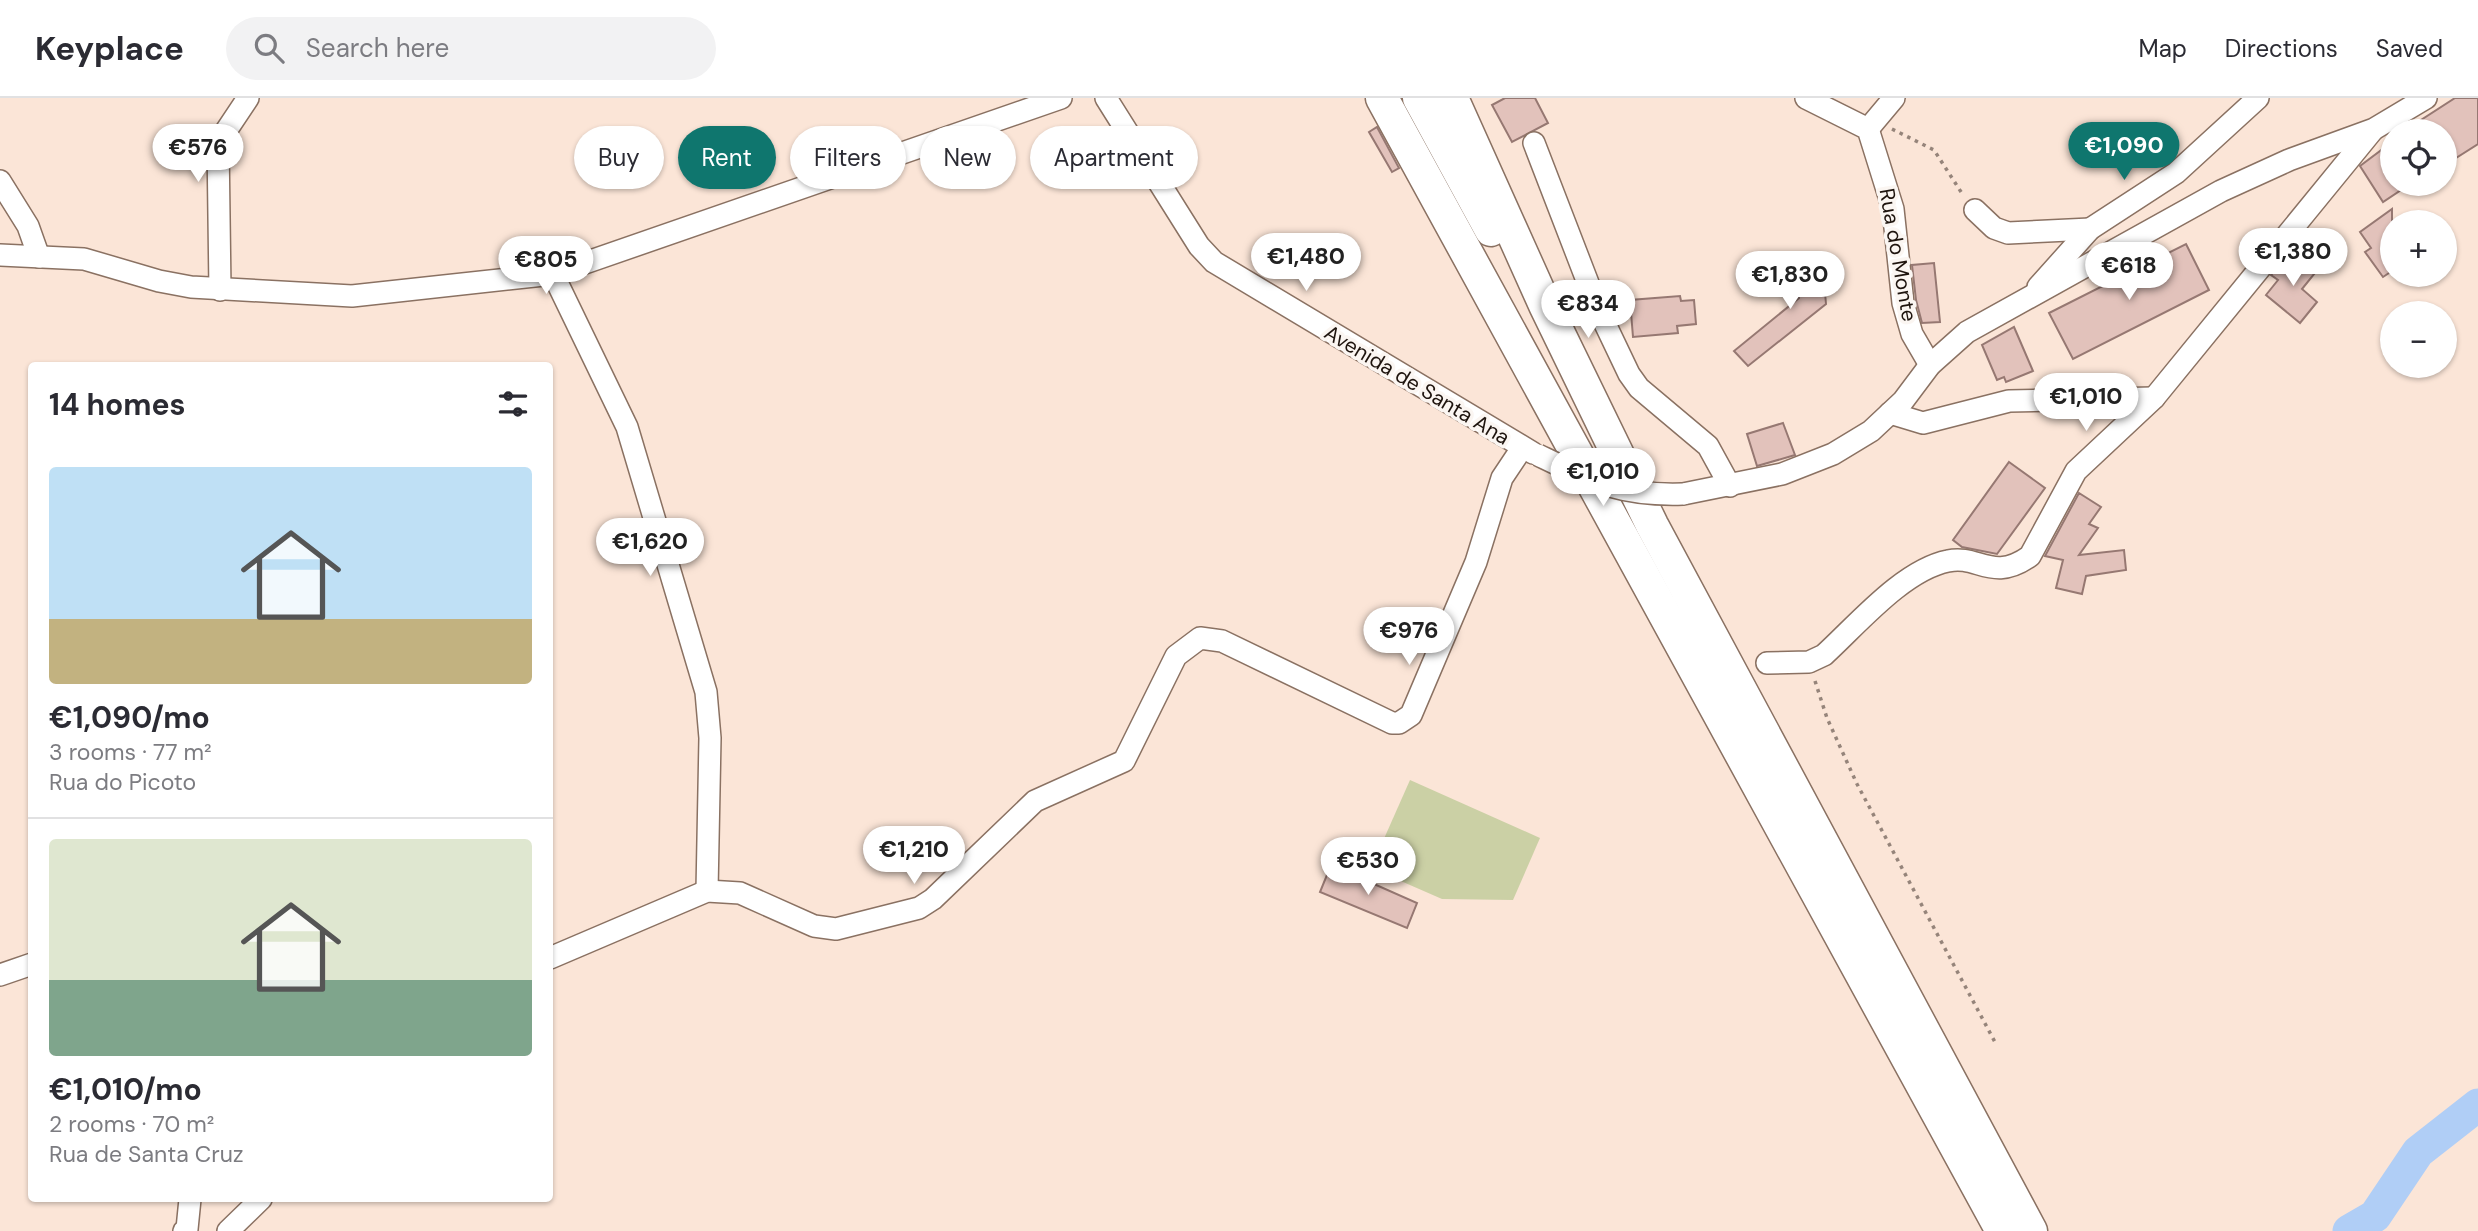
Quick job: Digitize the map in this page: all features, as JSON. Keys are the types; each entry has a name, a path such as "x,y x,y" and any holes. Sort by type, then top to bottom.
{"highway":[{"path":"1382,98 2002,1231"},
{"path":"1402,98 1482,242 1509,329"},
{"path":"1419,98 1509,263 1545,305"},
{"path":"1452,98 1545,305 1652,526 2031,1231"}],"street":[{"path":"219,290 218,143 248,98"},
{"path":"0,255 83,259 159,281 219,290 352,296 553,274 1061,98"},
{"name":"Avenida de Santa Ana","path":"1106,98 1199,246 1214,262 1530,452 1603,486 1650,495 1683,495 1730,486 1782,474 1833,454 1871,431 1890,413 1930,365 1967,332 2221,191 2289,160 2374,129 2426,98"},
{"path":"1806,98 1870,126 1894,98"},
{"path":"2026,300 2090,229 2176,173 2258,98"},
{"name":"Rua do Monte","path":"1870,126 1893,209 1903,303 1912,334 1930,365"},
{"path":"1767,663 1809,662 1824,655 1907,580 1931,566 1956,559 1993,570 2030,556 2076,471 2154,398 2374,129"},
{"path":"1534,143 1598,309 1629,374 1639,388 1708,446 1730,486"},
{"path":"0,181 28,226 39,257"},
{"path":"1975,210 1994,228 2008,233 2090,229"},
{"path":"553,274 627,427 706,692 710,738 708,891"},
{"path":"1890,413 1923,424 2008,401 2154,398"},
{"path":"553,957 708,891 740,893 814,926 836,929 919,908 933,899 1035,801 1124,761 1176,656 1200,638 1222,641 1392,723 1405,720 1411,715 1476,562 1502,478 1530,452"},
{"path":"0,975 28,965"},
{"path":"184,1231 187,1228 190,1202"},
{"path":"228,1231 258,1202"}],"path":[{"path":"1870,126 1911,136 1934,150 1975,210"},
{"path":"1809,662 1827,718 1857,784 1996,1044"}],"green space":[{"path":"1410,780 1540,838 1513,900 1442,899 1371,868"}],"building":[{"path":"1505,98 1535,98 1548,123 1512,142 1492,105"},
{"path":"2455,98 2478,98 2478,144 2457,157 2457,119 2423,119"},
{"path":"1377,127 1399,168 1392,172 1369,132"},
{"path":"2380,151 2380,196 2392,196 2383,202 2360,166"},
{"path":"2380,218 2380,273 2365,252 2371,248 2360,232"},
{"path":"2186,244 2209,290 2073,359 2049,313"},
{"path":"2290,252 2315,273 2302,289 2317,302 2300,323 2266,295 2278,280 2271,275"},
{"path":"1822,258 1826,304 1748,366 1734,351 1799,298 1794,261"},
{"path":"1934,263 1940,322 1922,323 1912,265"},
{"path":"1680,296 1681,301 1694,300 1696,324 1677,326 1678,333 1633,337 1630,300"},
{"path":"2014,327 2033,371 2006,382 2004,377 1997,380 1982,345"},
{"path":"1783,423 1795,455 1757,466 1747,434"},
{"path":"2009,462 2045,488 1997,554 1962,547 1953,540"},
{"path":"2079,493 2101,507 2089,524 2098,528 2079,555 2124,550 2126,570 2086,576 2082,594 2056,588 2063,560 2045,556"},
{"path":"1331,865 1417,903 1407,928 1320,892"}],"waterway":[{"path":"2349,1231 2375,1216 2418,1152 2478,1105"}]}
